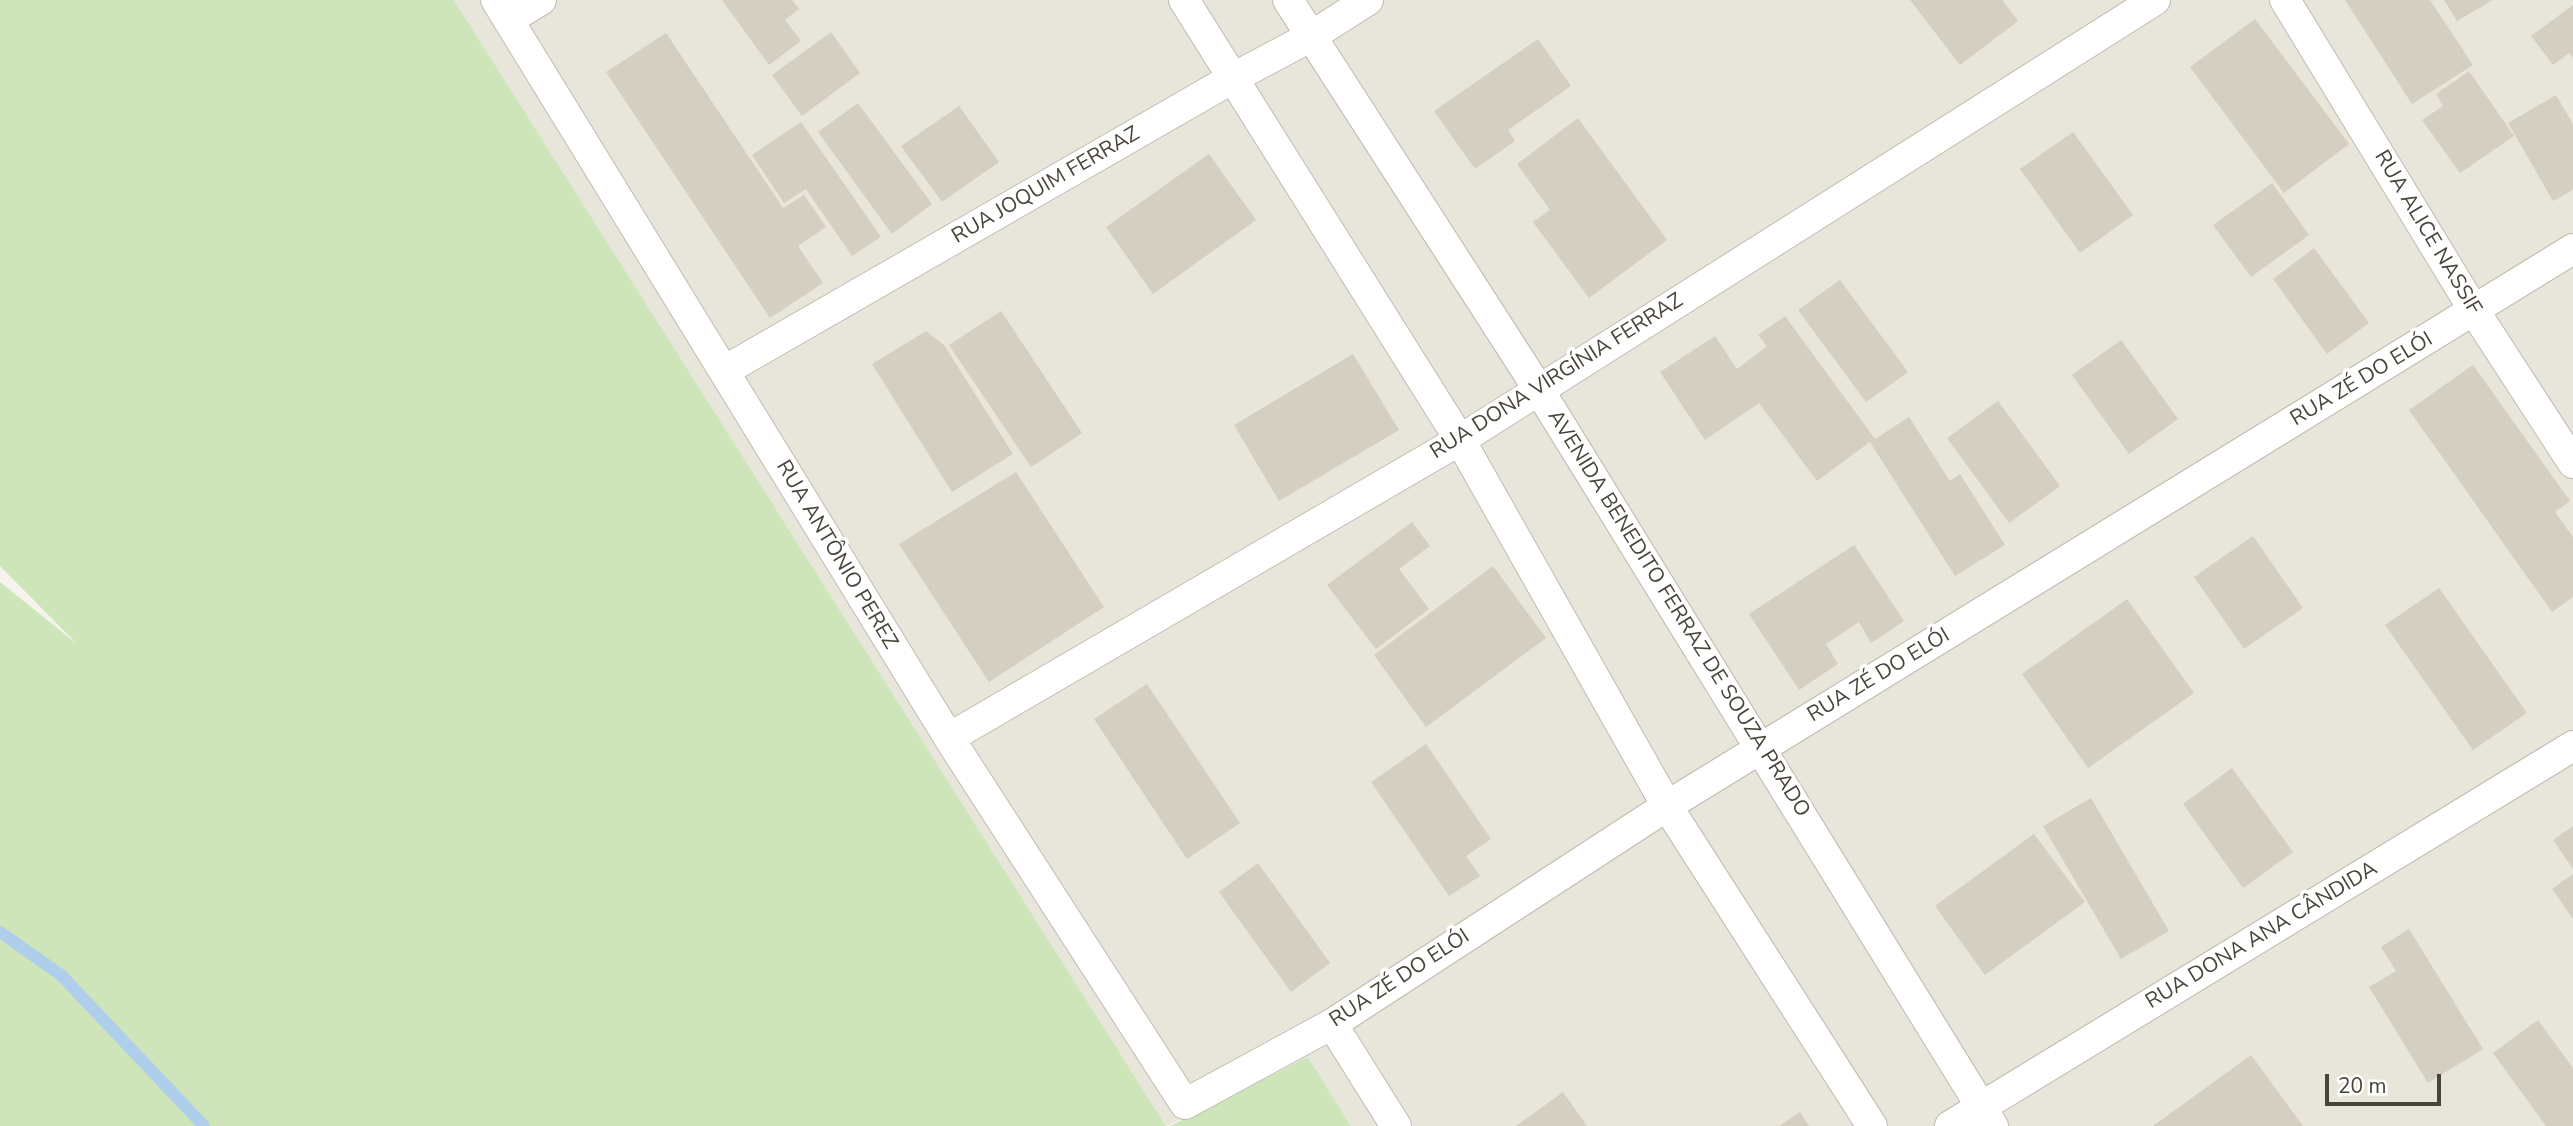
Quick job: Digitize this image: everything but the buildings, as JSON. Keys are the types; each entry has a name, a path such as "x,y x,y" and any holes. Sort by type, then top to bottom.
{"street":[{"path":"502,10 541,0"},
{"path":"1184,0 1460,440 1667,806 1872,1126"},
{"name":"AVENIDA BENEDITO FERRAZ DE SOUZA PRADO","path":"1288,0 1539,390 1987,1117"},
{"name":"RUA JOQUIM FERRAZ","path":"724,371 1233,78 1310,37 1368,0"},
{"name":"RUA DONA VIRGÍNIA FERRAZ","path":"948,738 1460,440 2155,0"},
{"name":"RUA ALICE NASSIF","path":"2284,0 2475,312 2573,463"},
{"name":"RUA ANTÔNIO PEREZ","path":"502,10 948,738 1185,1104"},
{"name":"RUA ZÉ DO ELÓI","path":"1185,1104 1332,1024 1667,806 2475,312 2573,249"},
{"name":"RUA DONA ANA CÂNDIDA","path":"1950,1126 1987,1117 2573,746"},
{"path":"1332,1024 1396,1126"}],"shaded area":[{"path":"454,0 2573,0 2573,1126 1351,1126 1308,1057 1166,1126"}],"green space":[{"path":"0,0 454,0 1166,1126 0,1126 0,582 77,644 0,566"},
{"path":"1308,1057 1351,1126 1170,1126"}],"waterway":[{"path":"0,932 61,975 204,1126"}]}
